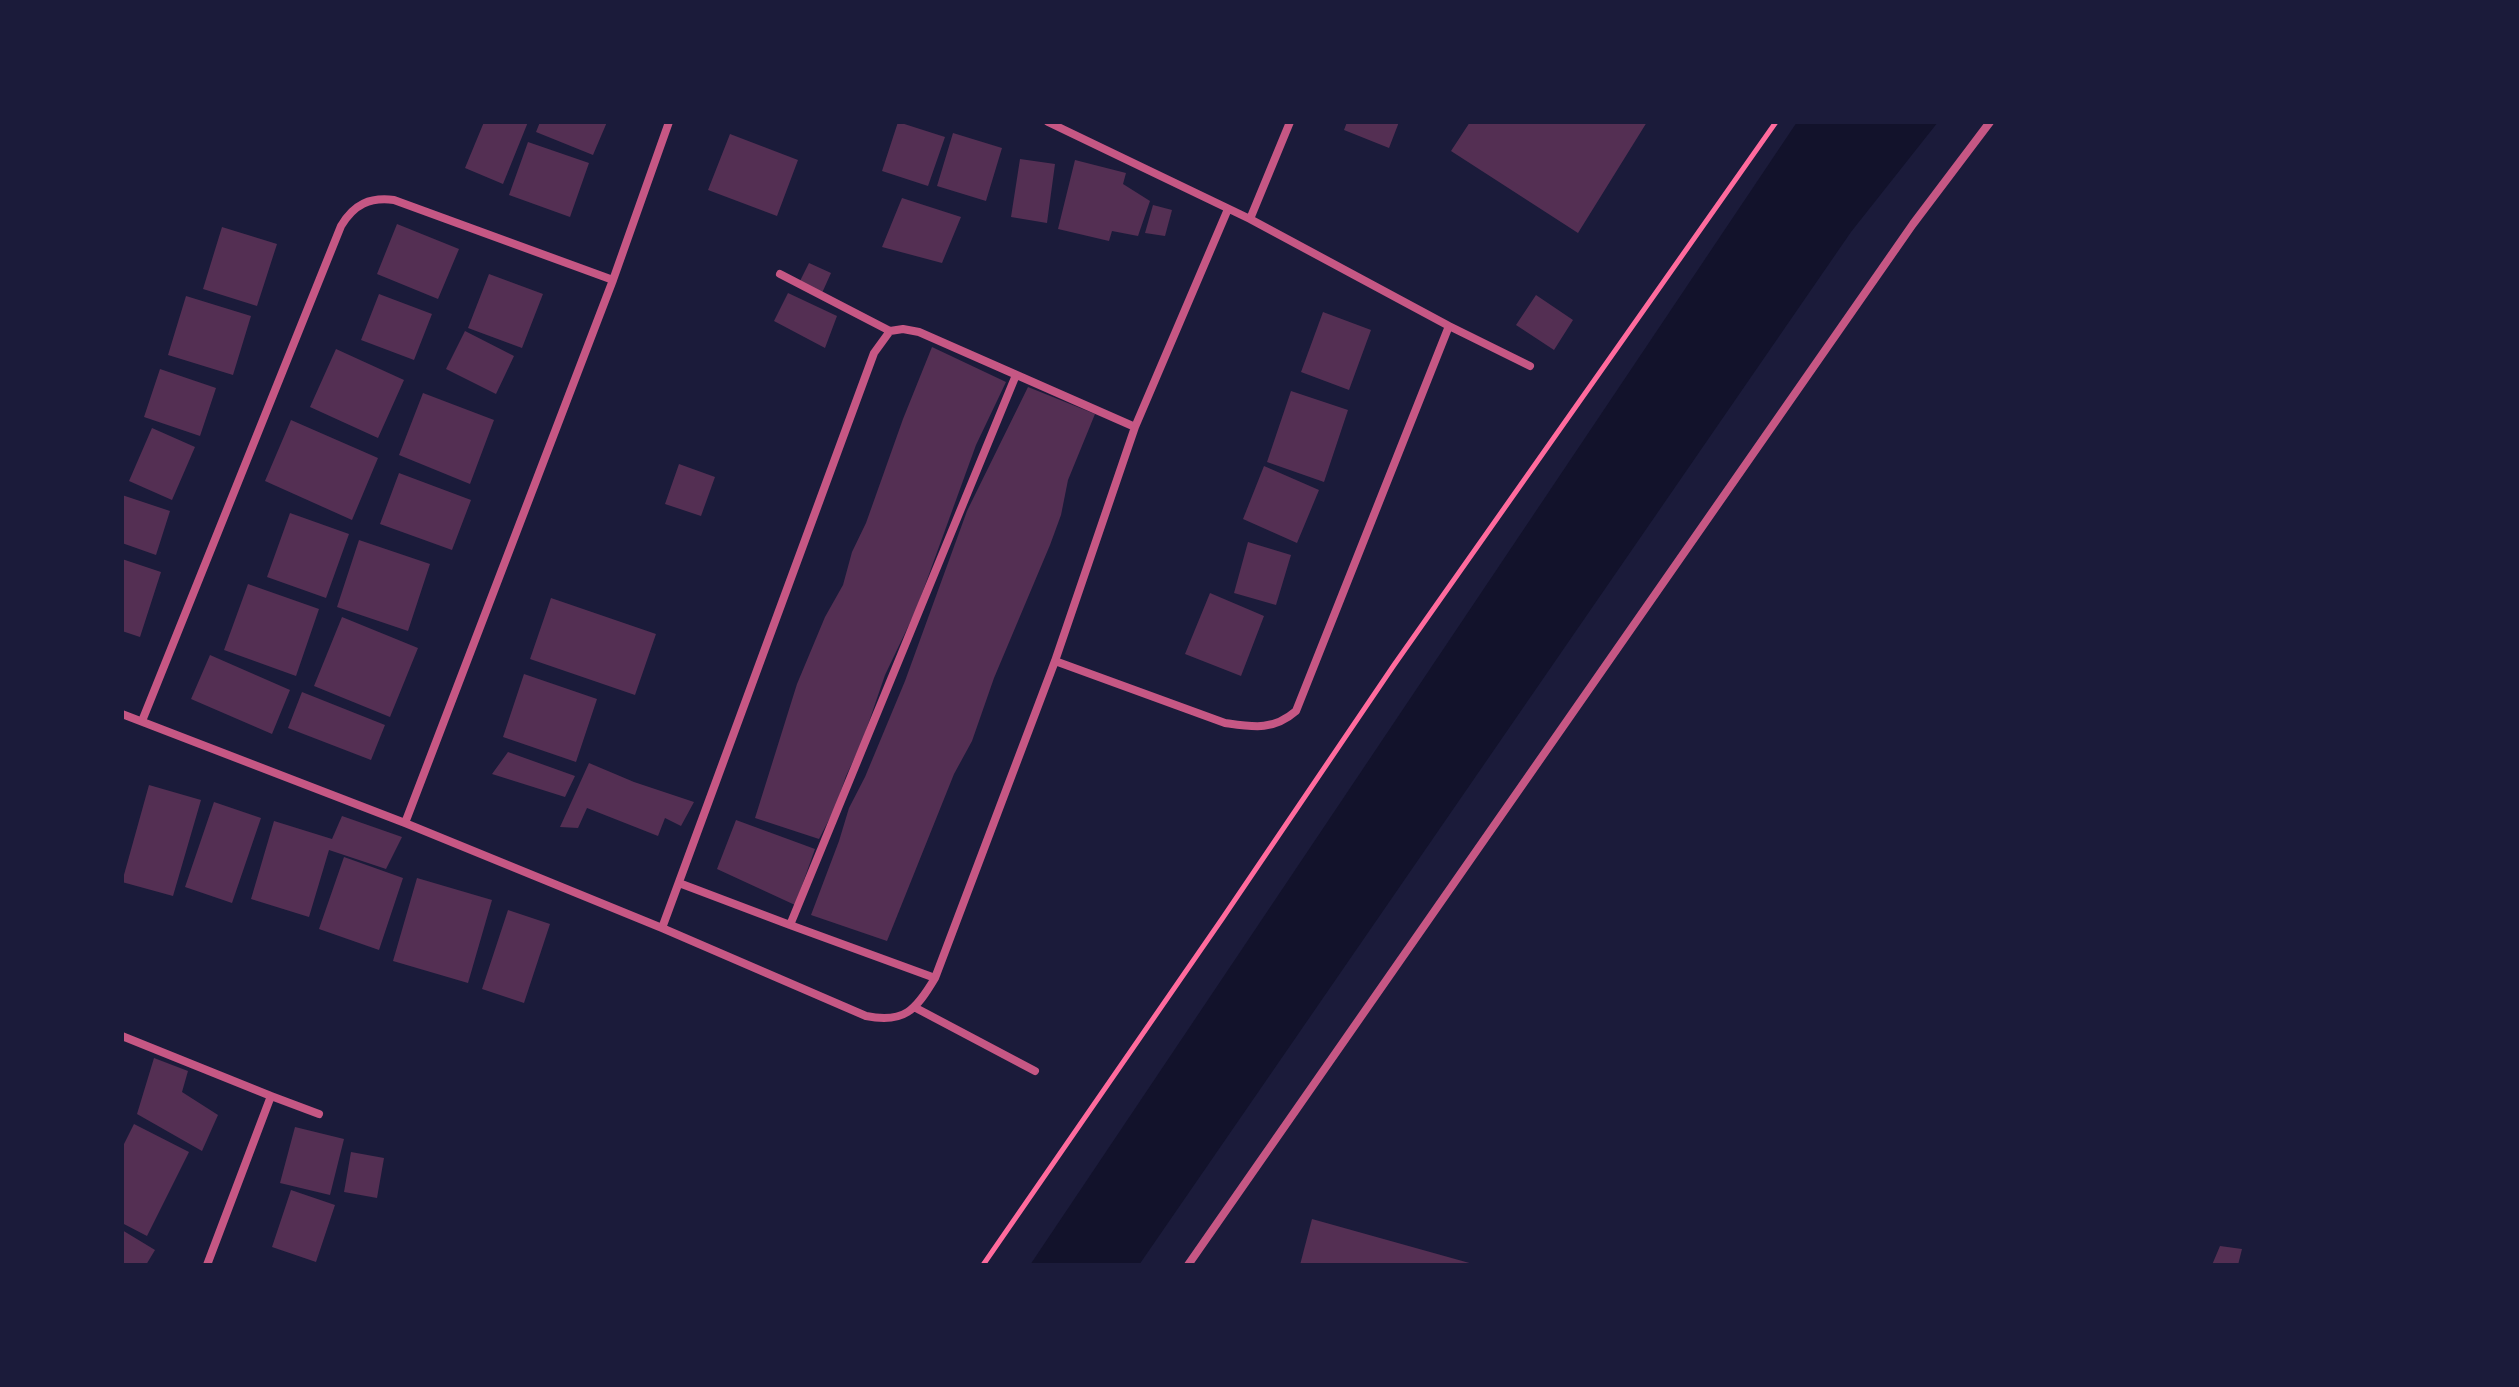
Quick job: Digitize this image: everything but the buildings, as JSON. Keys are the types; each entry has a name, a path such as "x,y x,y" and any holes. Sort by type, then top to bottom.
{"street":[{"path":"405,823 613,280 669,122"},
{"path":"1048,122 1250,219 1530,366"},
{"path":"1250,219 1290,122"},
{"path":"1188,1265 1904,237 1990,122"},
{"path":"142,721 349,212 360,204 378,198 394,200 613,280"},
{"path":"122,714 405,823 866,1016 886,1020 901,1016 914,1007 935,978 1055,661 1135,427 1228,209"},
{"path":"780,274 890,331 903,329 919,332 1135,427"},
{"path":"1055,661 1225,723 1251,727 1272,726 1285,721 1296,711 1449,326"},
{"path":"662,928 874,353 890,331"},
{"path":"790,925 1016,375"},
{"path":"679,883 935,978"},
{"path":"914,1007 1035,1071"},
{"path":"122,1036 319,1114"},
{"path":"207,1265 271,1096"}],"path":[{"path":"983,1265 1394,665 1776,122"}],"shaded area":[{"path":"1797,122 1938,122 1851,232 1139,1265 1030,1265"}]}
